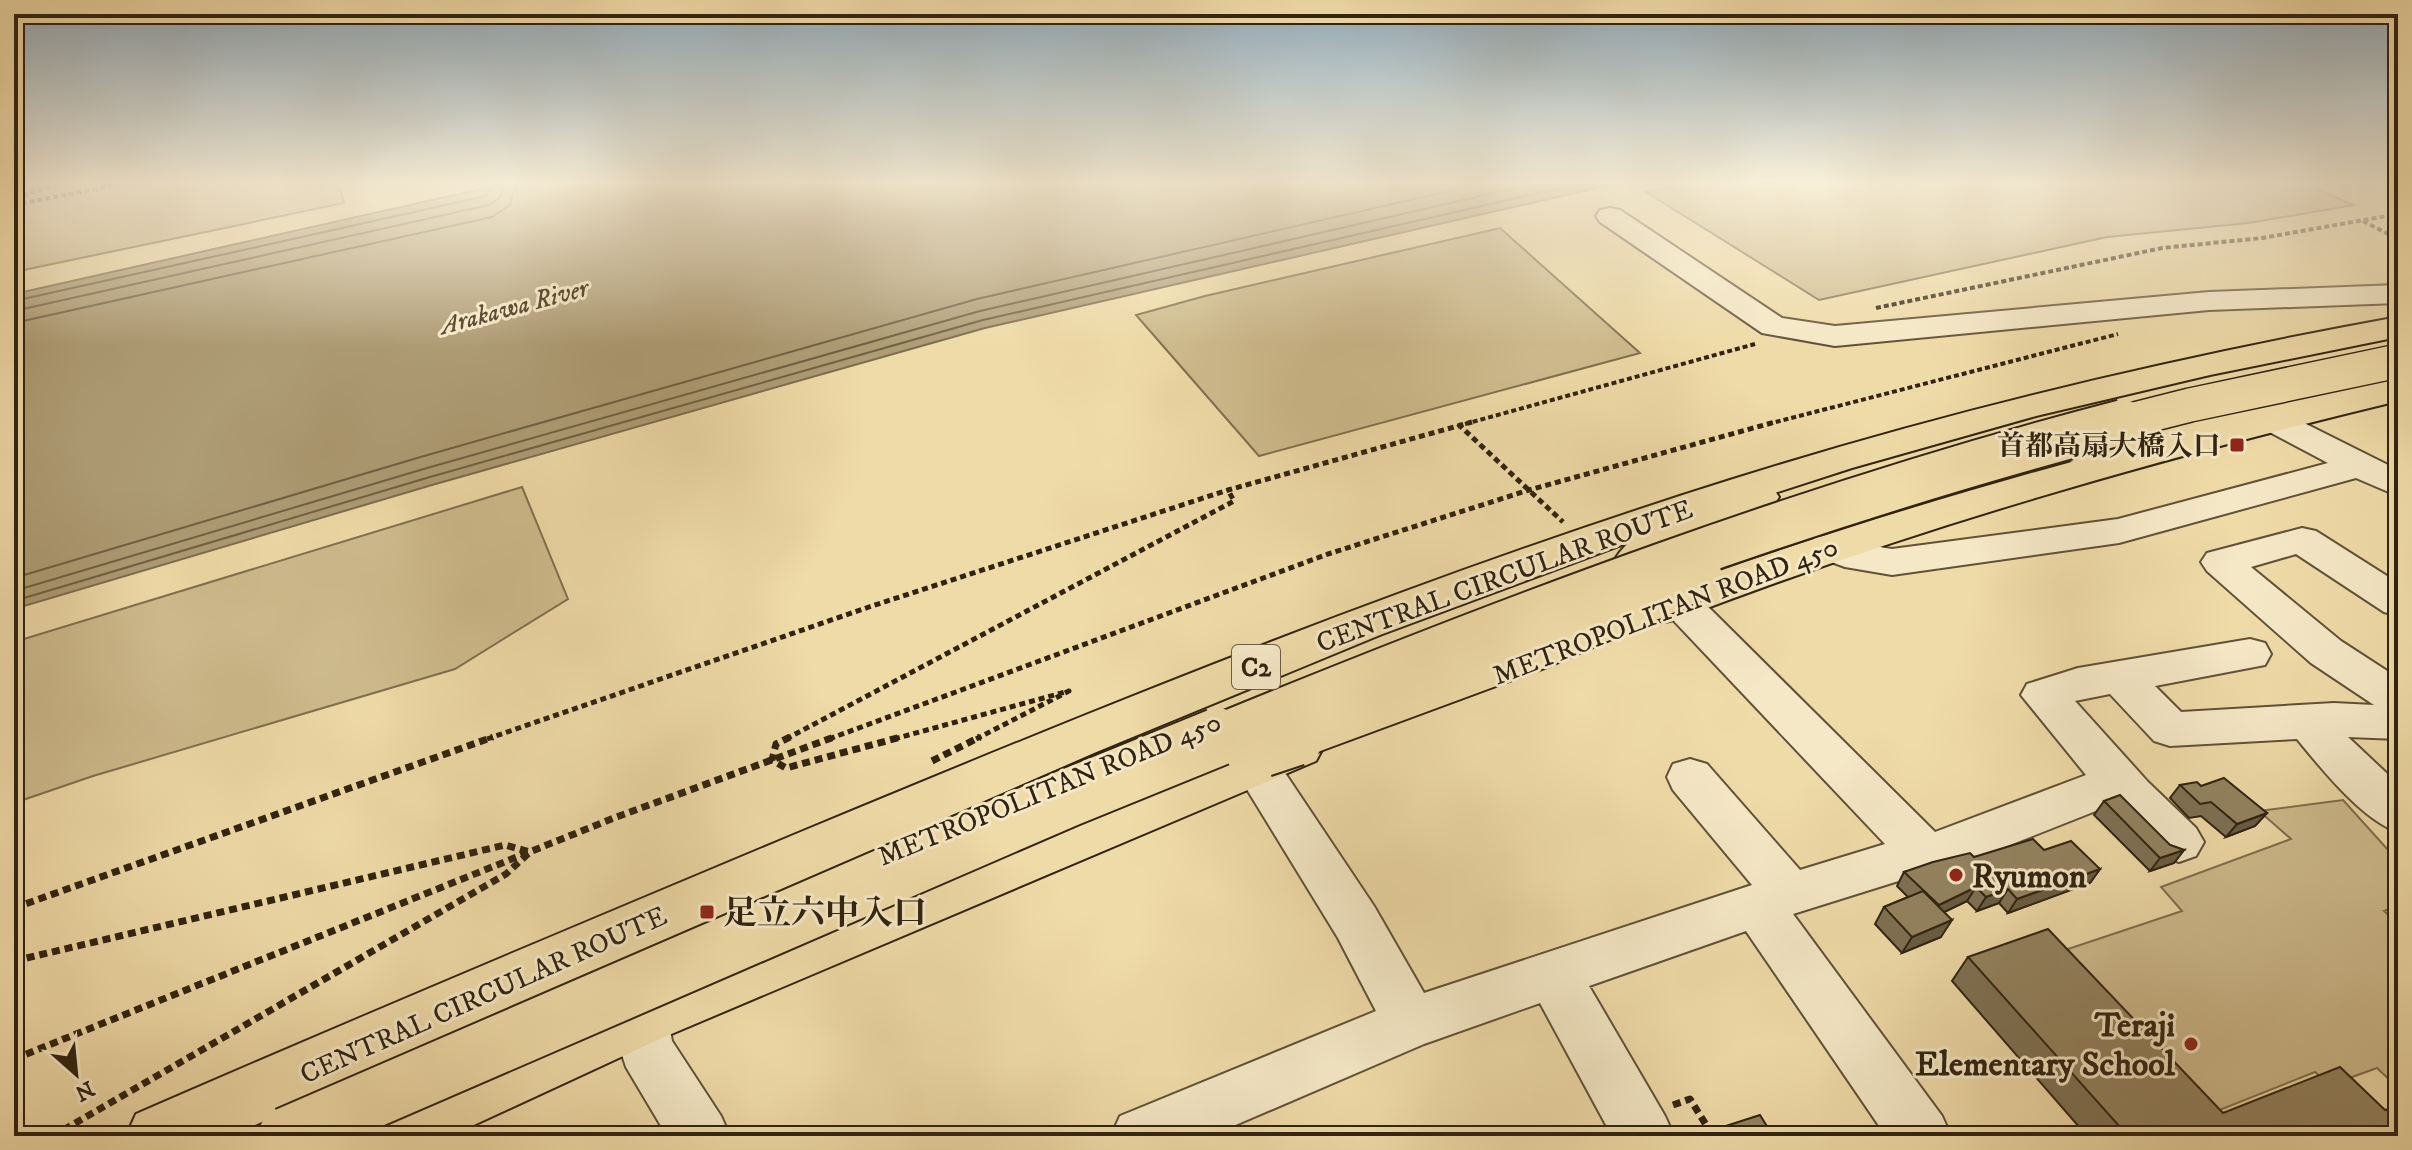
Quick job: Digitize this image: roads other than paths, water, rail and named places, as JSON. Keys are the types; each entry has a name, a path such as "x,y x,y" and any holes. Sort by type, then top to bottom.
{"main road":[{"name":"CENTRAL CIRCULAR ROUTE","path":"159,1136 629,946 1192,692 1456,589 1658,516 1960,425 2255,354 2396,356"},
{"path":"1637,559 1672,530 1773,492 1972,433 2280,357 2396,356"},
{"path":"2178,388 2396,356"},
{"path":"333,1129 539,1038 1240,755 1378,708 1625,613 1718,568 1908,502 2021,468 2228,416 2354,389 2396,356"},
{"name":"METROPOLITAN ROAD 450","path":"333,1129 640,1018 1255,765 1680,601 1829,547 2033,483 2270,419 2396,356"},
{"name":"METROPOLITAN ROAD 450","path":"226,1136 629,946 1637,559 1790,506 1988,445 2177,395 2396,356"},
{"name":"CENTRAL CIRCULAR ROUTE","path":"333,1129 750,933 1224,733 1597,587 1904,484 2028,447 2396,356"},
{"path":"629,946 1469,607 1677,533 1884,467 2178,388 2280,357"}],"street":[{"path":"1642,238 1773,326 1835,336 2209,301 2398,294"},
{"path":"2270,419 2398,485"},
{"path":"1829,547 1859,558 1892,562 2119,531 2361,465"},
{"path":"2165,520 2221,562 2326,652 2398,699"},
{"path":"2221,562 2302,540 2398,602"},
{"path":"1637,559 1924,853"},
{"path":"2179,842 2119,782 2043,695 2120,677 2250,654"},
{"path":"2120,677 2170,729 2308,721 2398,722"},
{"path":"2308,721 2334,752 2398,813"},
{"path":"1255,765 1356,922 1411,1023"},
{"path":"1690,777 1774,899 1921,1136"},
{"path":"1141,1136 1411,1023 1774,899 1924,853 1936,853 2119,782"},
{"path":"629,946 646,1049 700,1136"},
{"path":"1552,973 1644,1136"}],"water":[{"name":"Arakawa River","path":"264,238 1380,238 985,328 432,485 14,609 14,294"}],"place":[{"name":"首都高扇大橋入口","path":"2237,445"},
{"name":"Ryumon","path":"1956,875"},
{"name":"足立六中入口","path":"707,912"},
{"name":"Teraji Elementary School","path":"2191,1044"}]}
